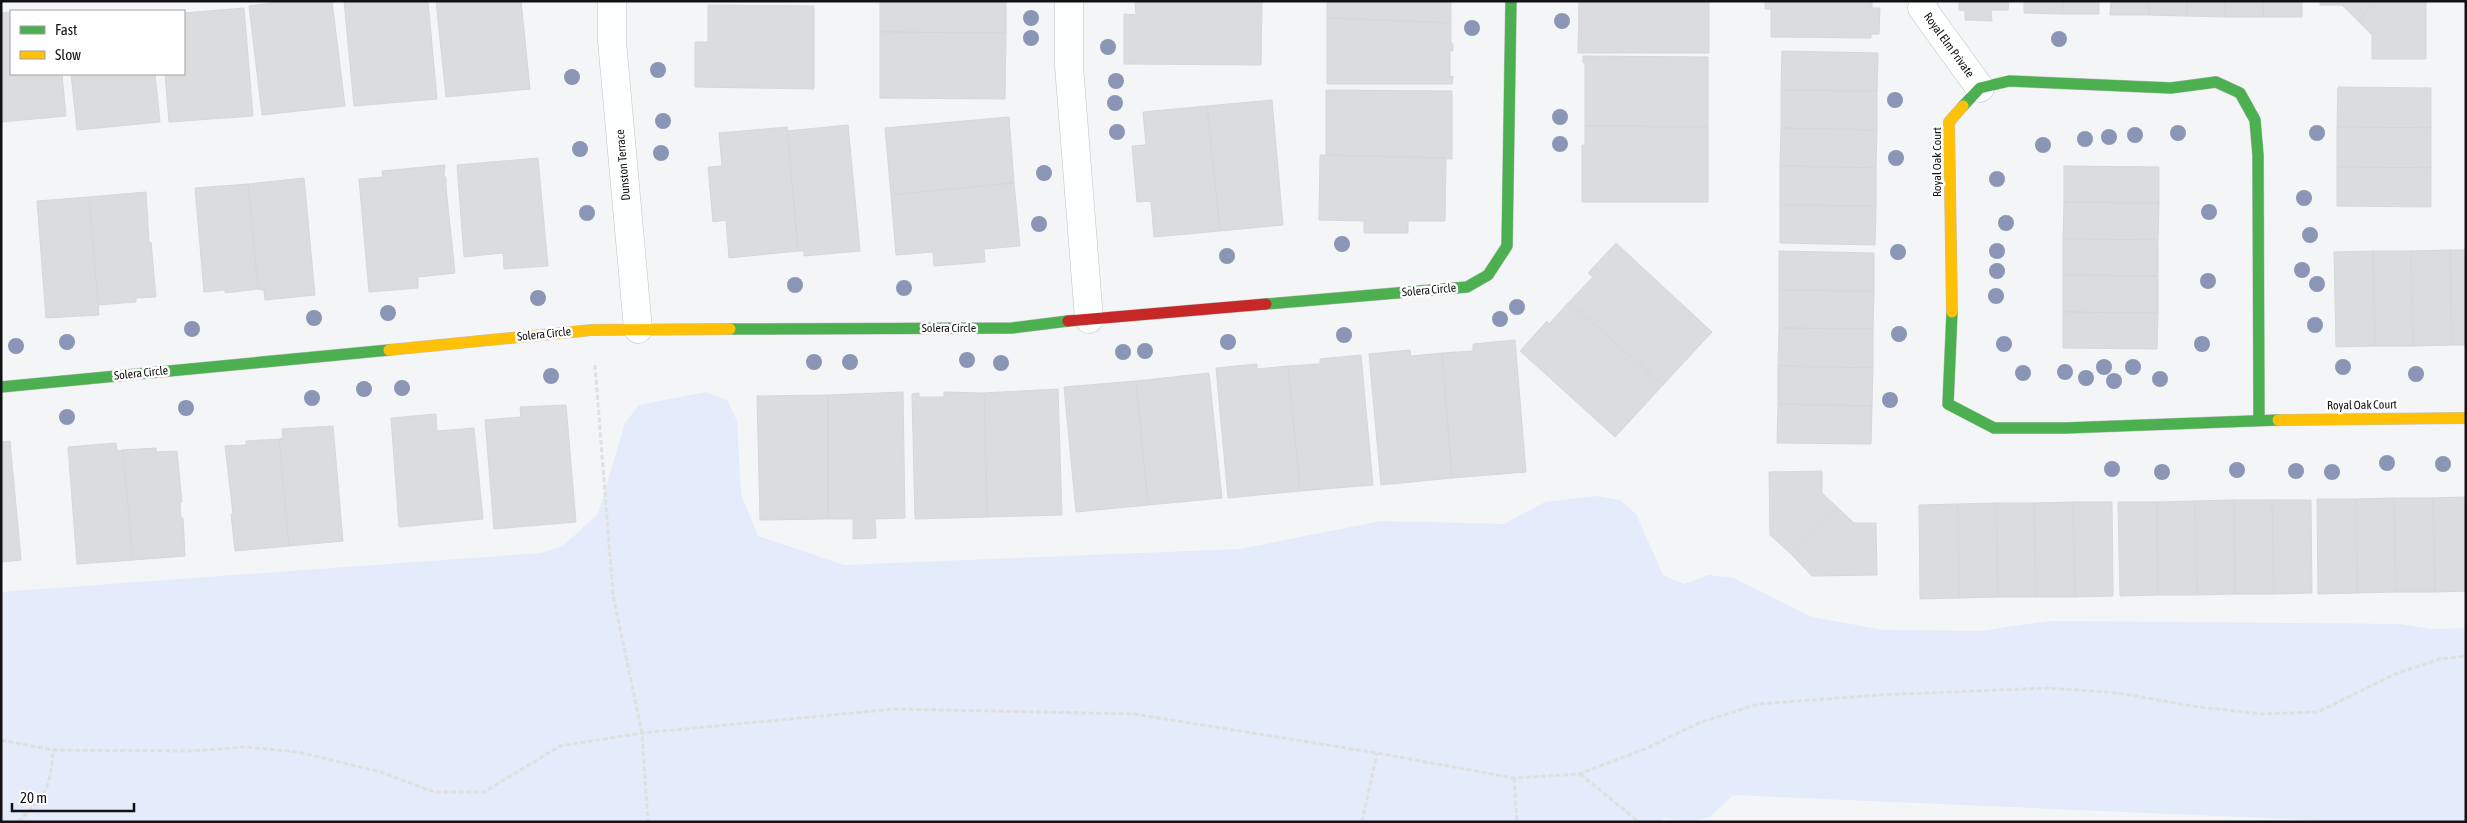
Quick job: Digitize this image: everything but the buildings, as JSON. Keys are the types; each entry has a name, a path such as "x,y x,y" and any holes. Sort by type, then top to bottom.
{"street":[{"name":"Dunston Terrace","path":"612,1 612,41 638,329"},
{"path":"1069,1 1069,66 1089,318"},
{"name":"Solera Circle","path":"1,387 592,330 1012,328 1089,318 1467,286 1488,275 1507,246 1511,1"},
{"name":"Royal Elm Private","path":"1923,1 1922,8 1980,88"},
{"path":"1980,88 2008,81 2171,88 2216,82 2240,93 2255,120 2258,155 2259,420"},
{"name":"Royal Oak Court","path":"1980,88 1949,122 1952,300 1948,404 1994,428 2065,428 2259,420 2466,418"}],"path":[{"path":"592,330 613,595 642,733 648,822"},
{"path":"1,740 53,750 189,751 246,747 298,752 381,772 434,792 484,792 560,746 642,733 895,709 1134,714 1378,753 1514,778 1579,774 1644,750 1701,722 1759,704 1880,695 2048,688 2118,693 2199,707 2262,714 2318,712 2395,674 2440,658 2466,656"},
{"path":"18,822 40,800 48,785 51,778 53,750"},
{"path":"1362,822 1378,753"},
{"path":"1579,774 1639,822"},
{"path":"1514,778 1517,822"}],"shaded area":[{"path":"706,392 727,400 737,421 741,494 758,536 844,565 1240,549 1381,521 1504,524 1545,502 1597,496 1620,500 1636,514 1663,575 1684,584 1709,575 1733,578 1812,617 1884,630 1979,631 2050,621 2400,624 2432,629 2466,628 2466,822 2357,822 1733,795 1710,817 1689,822 1663,818 1663,822 1,822 1,592 541,553 563,546 598,514 625,423 639,405"}],"traffic: fast":[{"path":"1266,304 1467,287 1488,275 1507,246 1511,1"},
{"path":"1963,106 1980,88 2009,81 2171,88 2216,82 2240,93 2255,120 2258,155 2259,420"},
{"path":"1952,312 1948,404 1994,428 2065,428 2278,420"},
{"path":"730,329 1012,328 1068,321"},
{"path":"1,387 389,350"}],"traffic: slow":[{"path":"1952,312 1949,122 1963,106"},
{"path":"389,350 592,330 730,329"},
{"path":"2278,420 2466,418"}],"traffic: jam":[{"path":"1068,321 1266,304"}]}
